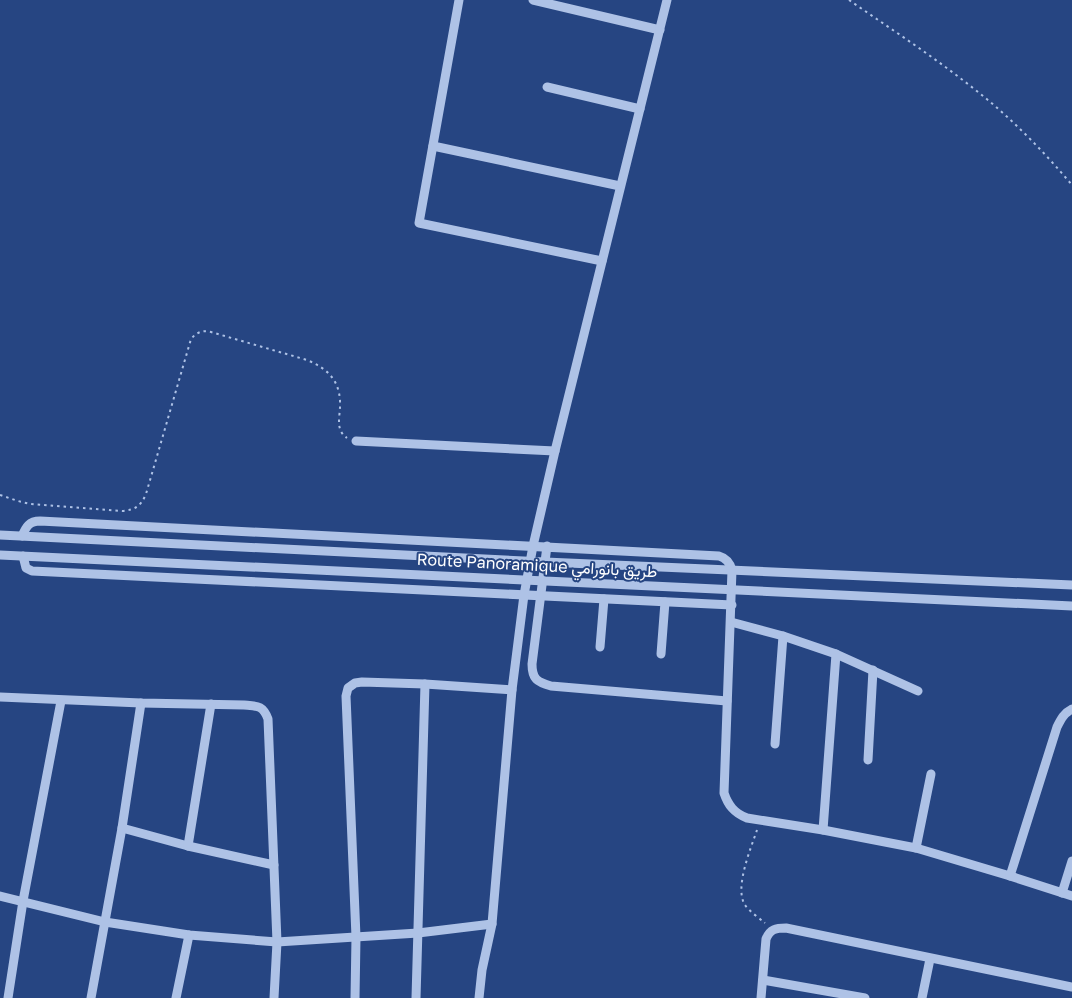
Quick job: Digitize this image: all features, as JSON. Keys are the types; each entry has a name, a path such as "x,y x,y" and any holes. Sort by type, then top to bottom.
{"street":[{"path":"459,0 419,223 602,261"},
{"path":"533,0 660,30"},
{"path":"479,998 482,970 492,924 512,690 530,561 554,451 667,0"},
{"path":"547,87 640,108"},
{"path":"433,146 620,186"},
{"path":"356,441 554,451"},
{"path":"22,536 31,522 40,521 547,546 723,557 729,562 732,570 733,590 724,793 727,801 739,815 746,818 823,830 916,848 1072,896"},
{"name":"Route Panoramique طريق بانورامي","path":"0,535 545,562 1072,585"},
{"path":"547,546 532,664 532,673 536,680 550,686 727,701"},
{"name":"Route Panoramique طريق بانورامي","path":"0,555 1072,606"},
{"path":"23,556 26,568 32,571 732,606"},
{"path":"600,647 604,599"},
{"path":"660,654 665,602"},
{"path":"731,622 783,636 836,654 918,691"},
{"path":"775,744 783,636"},
{"path":"823,830 836,654"},
{"path":"868,760 873,670"},
{"path":"355,998 356,937 346,692 348,688 355,683 362,682 512,690"},
{"path":"416,998 425,684"},
{"path":"0,697 244,705 258,706 264,709 268,719 277,942 274,998"},
{"path":"8,998 23,901 61,700"},
{"path":"91,998 122,828 140,703"},
{"path":"188,846 211,704"},
{"path":"1010,876 1058,727 1067,711 1072,709"},
{"path":"916,848 932,774"},
{"path":"122,828 188,846 274,865"},
{"path":"1062,893 1072,861"},
{"path":"0,896 104,922 189,935 277,942 418,933 492,924"},
{"path":"762,998 766,939 772,930 779,928 1072,987"},
{"path":"176,998 189,935"},
{"path":"922,998 930,958"},
{"path":"763,980 865,998"}],"path":[{"path":"848,0 946,67 984,97 1020,129 1072,185"},
{"path":"0,495 30,504 122,511 130,511 138,507 146,494 191,339 195,334 206,330 307,360 327,370 334,380 338,391 340,402 339,429 349,440 356,441"},
{"path":"760,820 742,877 741,888 745,905 772,930"}]}
